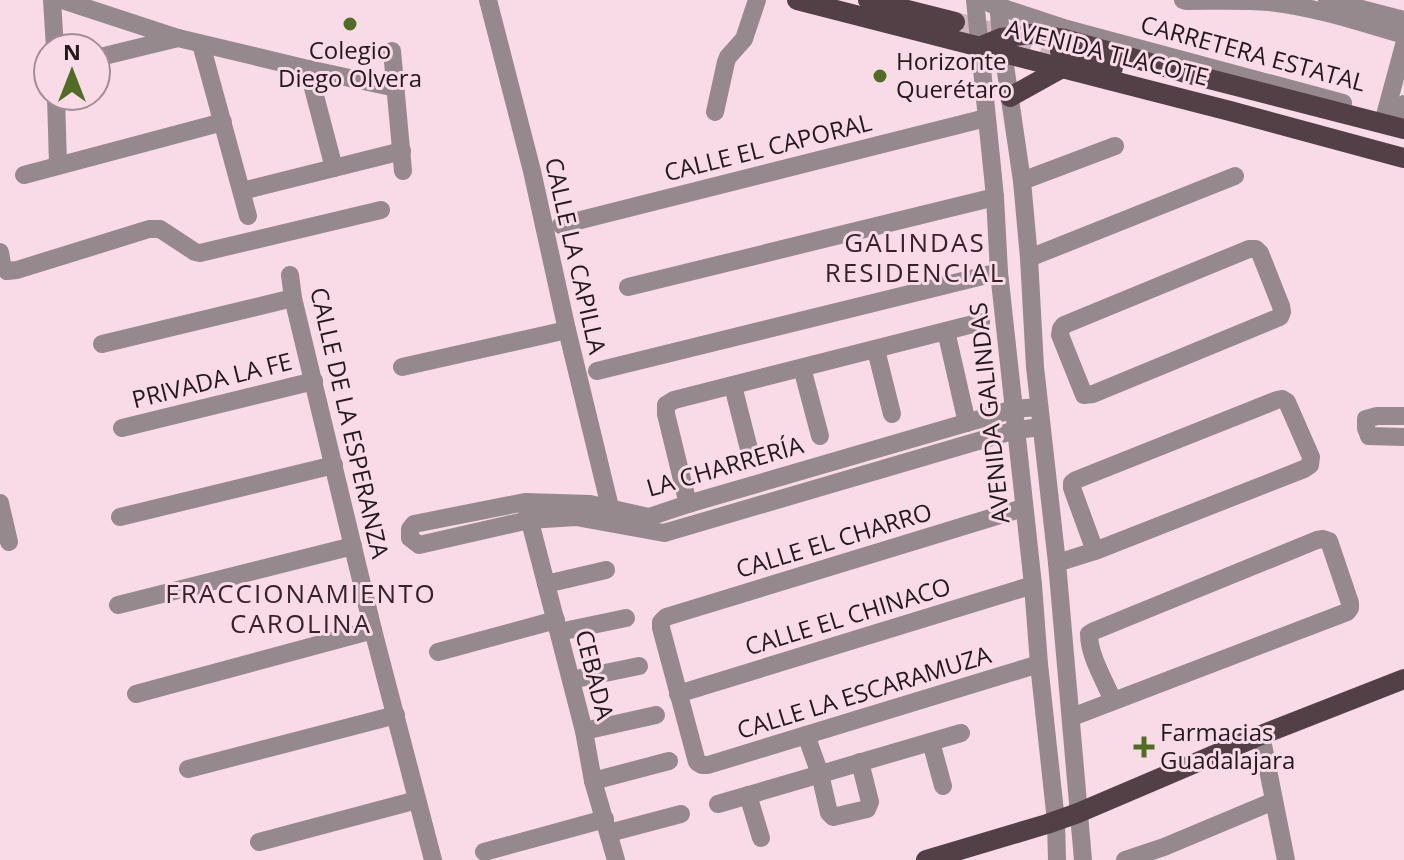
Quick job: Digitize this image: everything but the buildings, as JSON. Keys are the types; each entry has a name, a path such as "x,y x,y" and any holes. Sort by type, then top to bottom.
{"main road":[{"name":"AVENIDA TLACOTE","path":"797,0 979,47 1003,45 1061,60 1404,158"},
{"path":"868,0 955,22"},
{"path":"1003,45 1031,34 1065,39 1182,72 1400,121"},
{"name":"AVENIDA TLACOTE","path":"1061,60 1133,74 1189,90 1295,110 1400,121"},
{"path":"1010,97 1061,60"},
{"path":"1189,90 1404,149"},
{"path":"926,860 1078,813 1261,735 1404,679"}],"street":[{"path":"52,0 54,32"},
{"name":"CALLE LA CAPILLA","path":"488,0 532,171 610,515"},
{"path":"715,112 726,62 744,39 757,0"},
{"name":"AVENIDA GALINDAS","path":"977,0 999,272 1033,585 1057,860"},
{"name":"CARRETERA ESTATAL","path":"977,0 998,3 1067,29 1400,121"},
{"path":"1183,0 1338,5 1404,20"},
{"path":"69,1 178,38 396,88"},
{"name":"AVENIDA GALINDAS","path":"998,3 1022,181 1035,367 1072,717 1083,860"},
{"path":"1338,5 1404,35"},
{"path":"112,54 178,38"},
{"path":"201,44 248,216"},
{"path":"1400,121 1404,45"},
{"path":"392,51 403,171"},
{"path":"308,69 334,168"},
{"path":"56,112 58,165"},
{"name":"CALLE EL CAPORAL","path":"561,225 986,118"},
{"path":"24,175 223,122"},
{"path":"1022,181 1115,146"},
{"path":"242,191 402,151"},
{"path":"1029,258 1235,176"},
{"path":"628,287 995,197"},
{"path":"0,252 7,271 17,270 156,228 200,253 381,210"},
{"path":"1249,249 1260,253 1281,306 1280,317 1088,396 1084,395 1070,358 1060,335 1064,325 1249,249"},
{"path":"597,371 999,272"},
{"name":"CALLE DE LA ESPERANZA","path":"290,275 373,630 433,860"},
{"path":"102,344 293,298"},
{"path":"688,504 666,414 666,405 674,400 981,322"},
{"path":"402,367 567,330"},
{"path":"946,331 967,423"},
{"path":"876,350 892,414"},
{"path":"1035,367 1070,358"},
{"path":"802,368 820,436"},
{"name":"PRIVADA LA FE","path":"122,428 314,381"},
{"path":"733,386 751,457"},
{"path":"1057,563 1095,551 1310,465 1311,457 1287,402 1277,400 1072,483 1095,551"},
{"name":"LA CHARRERÍA","path":"610,515 649,517 1014,409 1039,407"},
{"path":"1404,416 1366,419 1369,436 1404,437"},
{"path":"527,511 419,545 410,538 410,529 414,524 527,511 576,517 610,515 656,533 664,533 1016,430 1041,427"},
{"path":"120,517 334,465"},
{"path":"0,503 9,542"},
{"path":"1052,515 1079,507"},
{"name":"CALLE EL CHARRO","path":"678,694 661,628 661,622 666,617 1023,508"},
{"name":"CEBADA","path":"527,511 584,731 593,781 616,860"},
{"path":"1072,717 1347,612 1350,603 1329,541 1317,540 1089,634 1113,701"},
{"path":"118,605 353,546"},
{"path":"546,584 606,570"},
{"name":"CALLE EL CHINACO","path":"678,694 1033,585"},
{"path":"438,652 557,626 626,618"},
{"path":"136,694 373,630"},
{"path":"1067,671 1097,662"},
{"name":"CALLE LA ESCARAMUZA","path":"678,694 697,762 708,765 1039,664"},
{"path":"571,680 639,666"},
{"path":"188,769 396,715"},
{"path":"584,731 656,715"},
{"path":"718,804 961,733"},
{"path":"806,735 829,813 833,817 867,809 870,802 860,762"},
{"path":"1261,735 1286,860"},
{"path":"931,742 943,786"},
{"path":"593,781 669,761"},
{"path":"748,795 761,838"},
{"path":"259,842 417,800"},
{"path":"1125,860 1274,801"},
{"path":"484,852 681,814"}],"tunnel":[{"path":"955,22 1060,51"}],"place":[{"name":"Colegio Diego Olvera","path":"350,24"},
{"name":"Horizonte Querétaro","path":"880,76"},
{"name":"Farmacias Guadalajara","path":"1144,747"}],"district":[{"name":"GALINDAS RESIDENCIAL","path":"915,258"},
{"name":"FRACCIONAMIENTO CAROLINA","path":"301,609"}]}
